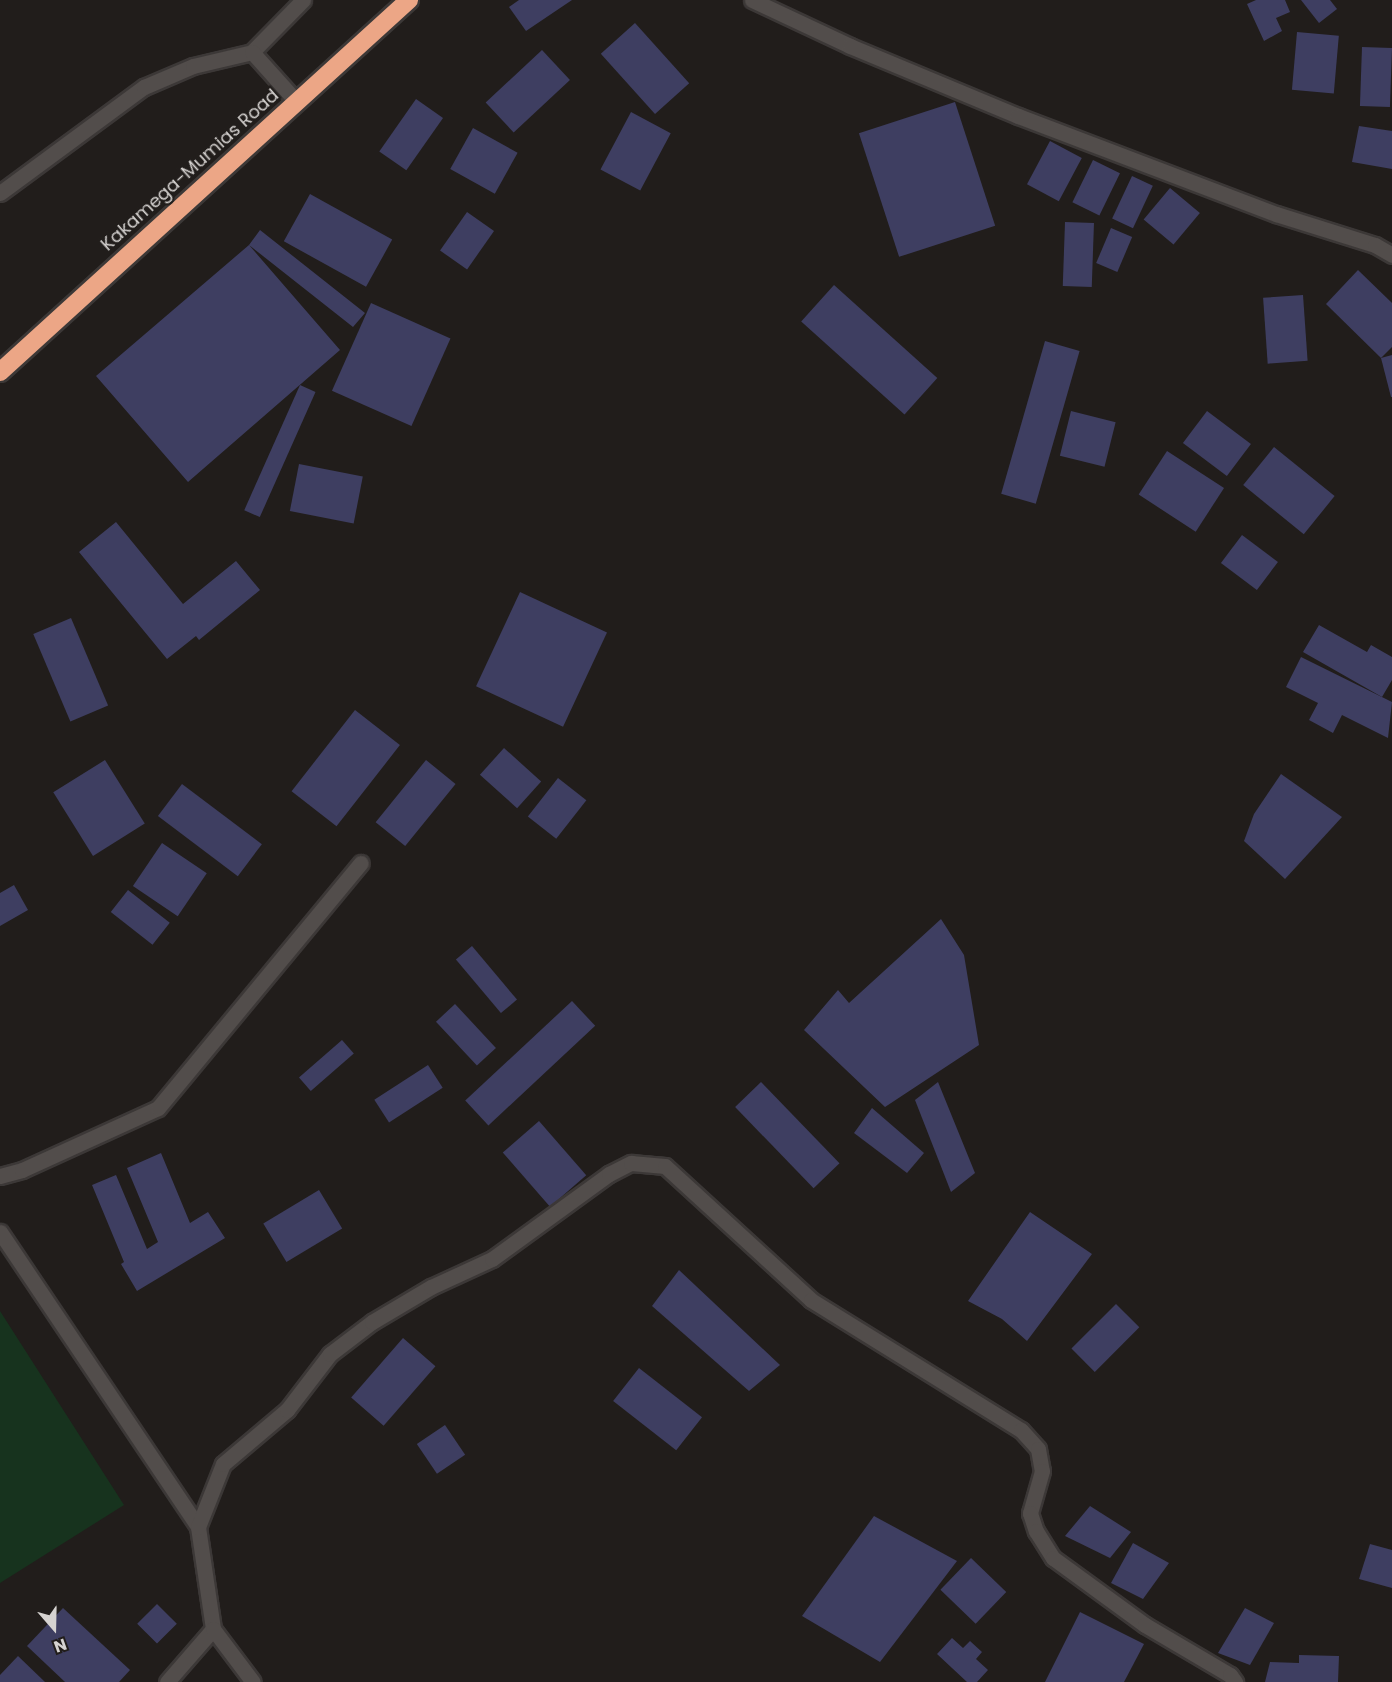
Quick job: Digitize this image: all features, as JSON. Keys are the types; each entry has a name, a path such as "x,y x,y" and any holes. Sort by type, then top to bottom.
{"highway":[{"name":"Kakamega-Mumias Road","path":"0,372 409,0"}],"street":[{"path":"0,193 144,87 193,66 252,52 303,0"},
{"path":"752,0 850,46 1018,116 1276,214 1375,245 1392,255"},
{"path":"252,52 296,101"},
{"path":"0,1176 22,1170 158,1108 362,863"},
{"path":"198,1527 223,1464 286,1410 330,1354 402,1305 492,1259 609,1174 631,1162 665,1166 811,1300 1021,1430 1038,1449 1042,1471 1030,1513 1036,1531 1053,1558 1145,1625 1230,1675 1235,1682"},
{"path":"0,1232 198,1527 213,1629 254,1682"},
{"path":"167,1682 213,1629"}],"green space":[{"path":"0,1311 124,1505 0,1583"}],"building":[{"path":"519,0 572,0 526,31 509,7"},
{"path":"1256,0 1285,0 1290,12 1276,18 1282,31 1264,41 1247,4"},
{"path":"1301,0 1330,0 1337,9 1319,23"},
{"path":"635,23 689,83 655,114 601,54"},
{"path":"1297,32 1339,36 1334,93 1292,90"},
{"path":"1362,47 1392,48 1390,107 1360,106"},
{"path":"542,50 570,80 514,132 486,103"},
{"path":"416,99 443,118 406,170 379,151"},
{"path":"955,102 995,226 899,257 859,133"},
{"path":"631,112 671,133 640,191 600,169"},
{"path":"1359,126 1392,131 1392,169 1352,162"},
{"path":"473,128 518,153 495,194 450,169"},
{"path":"1050,141 1082,158 1059,201 1027,184"},
{"path":"1093,160 1120,173 1099,215 1072,202"},
{"path":"1132,176 1153,186 1133,228 1112,219"},
{"path":"1170,188 1200,213 1174,244 1144,219"},
{"path":"310,194 392,240 366,287 284,241"},
{"path":"467,212 494,231 467,269 440,251"},
{"path":"1065,222 1094,223 1092,287 1063,286"},
{"path":"1111,228 1132,237 1117,272 1096,263"},
{"path":"260,230 365,313 353,327 249,245"},
{"path":"249,245 340,350 188,482 96,376"},
{"path":"1358,270 1392,303 1392,347 1381,358 1326,304"},
{"path":"834,285 937,378 905,414 801,321"},
{"path":"1303,295 1308,361 1268,364 1263,298"},
{"path":"371,303 450,338 411,426 332,391"},
{"path":"1045,341 1080,351 1036,504 1001,494"},
{"path":"1392,355 1392,397 1391,397 1381,358"},
{"path":"300,385 316,392 260,517 244,510"},
{"path":"1071,411 1116,422 1105,467 1060,456"},
{"path":"1207,411 1251,444 1227,476 1183,443"},
{"path":"1274,447 1335,496 1304,534 1243,485"},
{"path":"1167,451 1224,488 1196,532 1139,495"},
{"path":"299,464 363,476 354,524 290,511"},
{"path":"116,522 183,604 236,561 260,590 199,640 196,636 167,659 79,552"},
{"path":"1242,535 1278,562 1257,590 1221,563"},
{"path":"520,592 607,633 563,727 476,686"},
{"path":"71,618 108,705 70,721 33,634"},
{"path":"1319,625 1367,652 1371,645 1392,657 1392,680 1382,697 1303,652"},
{"path":"1301,657 1392,702 1388,738 1342,715 1333,733 1309,720 1318,703 1286,687"},
{"path":"355,710 400,745 337,826 292,791"},
{"path":"504,748 541,781 517,808 480,775"},
{"path":"105,760 145,824 93,856 53,792"},
{"path":"426,760 456,784 405,846 376,822"},
{"path":"1281,774 1342,817 1285,879 1244,841 1254,814"},
{"path":"558,778 586,800 556,839 528,817"},
{"path":"182,784 262,844 238,876 158,816"},
{"path":"162,843 207,873 178,916 133,886"},
{"path":"14,885 28,910 0,926 0,893"},
{"path":"128,890 170,923 153,945 111,912"},
{"path":"941,919 964,955 979,1045 885,1107 804,1030 838,990 849,1003"},
{"path":"472,946 517,1000 501,1013 456,959"},
{"path":"572,1001 595,1026 488,1125 465,1101"},
{"path":"455,1004 496,1048 477,1066 436,1022"},
{"path":"342,1040 354,1054 311,1091 299,1077"},
{"path":"428,1065 443,1088 389,1123 374,1100"},
{"path":"761,1082 839,1163 814,1188 735,1107"},
{"path":"938,1082 975,1173 951,1192 915,1100"},
{"path":"872,1108 924,1153 907,1173 854,1133"},
{"path":"539,1121 586,1175 550,1207 503,1152"},
{"path":"161,1153 190,1223 208,1212 225,1238 137,1291 121,1264 124,1262 92,1185 116,1175 147,1249 158,1242 127,1168"},
{"path":"319,1190 342,1229 286,1262 263,1223"},
{"path":"1030,1212 1092,1254 1027,1341 1002,1319 968,1301"},
{"path":"679,1270 780,1365 749,1391 652,1306"},
{"path":"1116,1304 1139,1327 1095,1372 1071,1349"},
{"path":"403,1338 435,1366 384,1426 351,1398"},
{"path":"639,1368 702,1417 676,1450 613,1401"},
{"path":"445,1425 465,1455 437,1474 417,1444"},
{"path":"1090,1506 1131,1532 1110,1558 1065,1536"},
{"path":"874,1516 957,1561 880,1662 802,1616"},
{"path":"1133,1543 1169,1563 1143,1599 1111,1583"},
{"path":"1370,1544 1392,1550 1392,1588 1359,1579"},
{"path":"971,1558 1006,1592 976,1624 940,1590"},
{"path":"157,1604 177,1624 157,1644 137,1624"},
{"path":"63,1608 130,1670 119,1682 65,1682 27,1646"},
{"path":"1245,1608 1274,1623 1250,1665 1218,1653"},
{"path":"1080,1612 1144,1644 1124,1682 1045,1682"},
{"path":"952,1638 963,1648 970,1641 982,1652 976,1659 988,1670 977,1682 967,1682 937,1654"},
{"path":"1299,1655 1339,1656 1338,1682 1265,1682 1270,1662 1299,1663"},
{"path":"18,1656 45,1682 0,1682 0,1675"}]}
